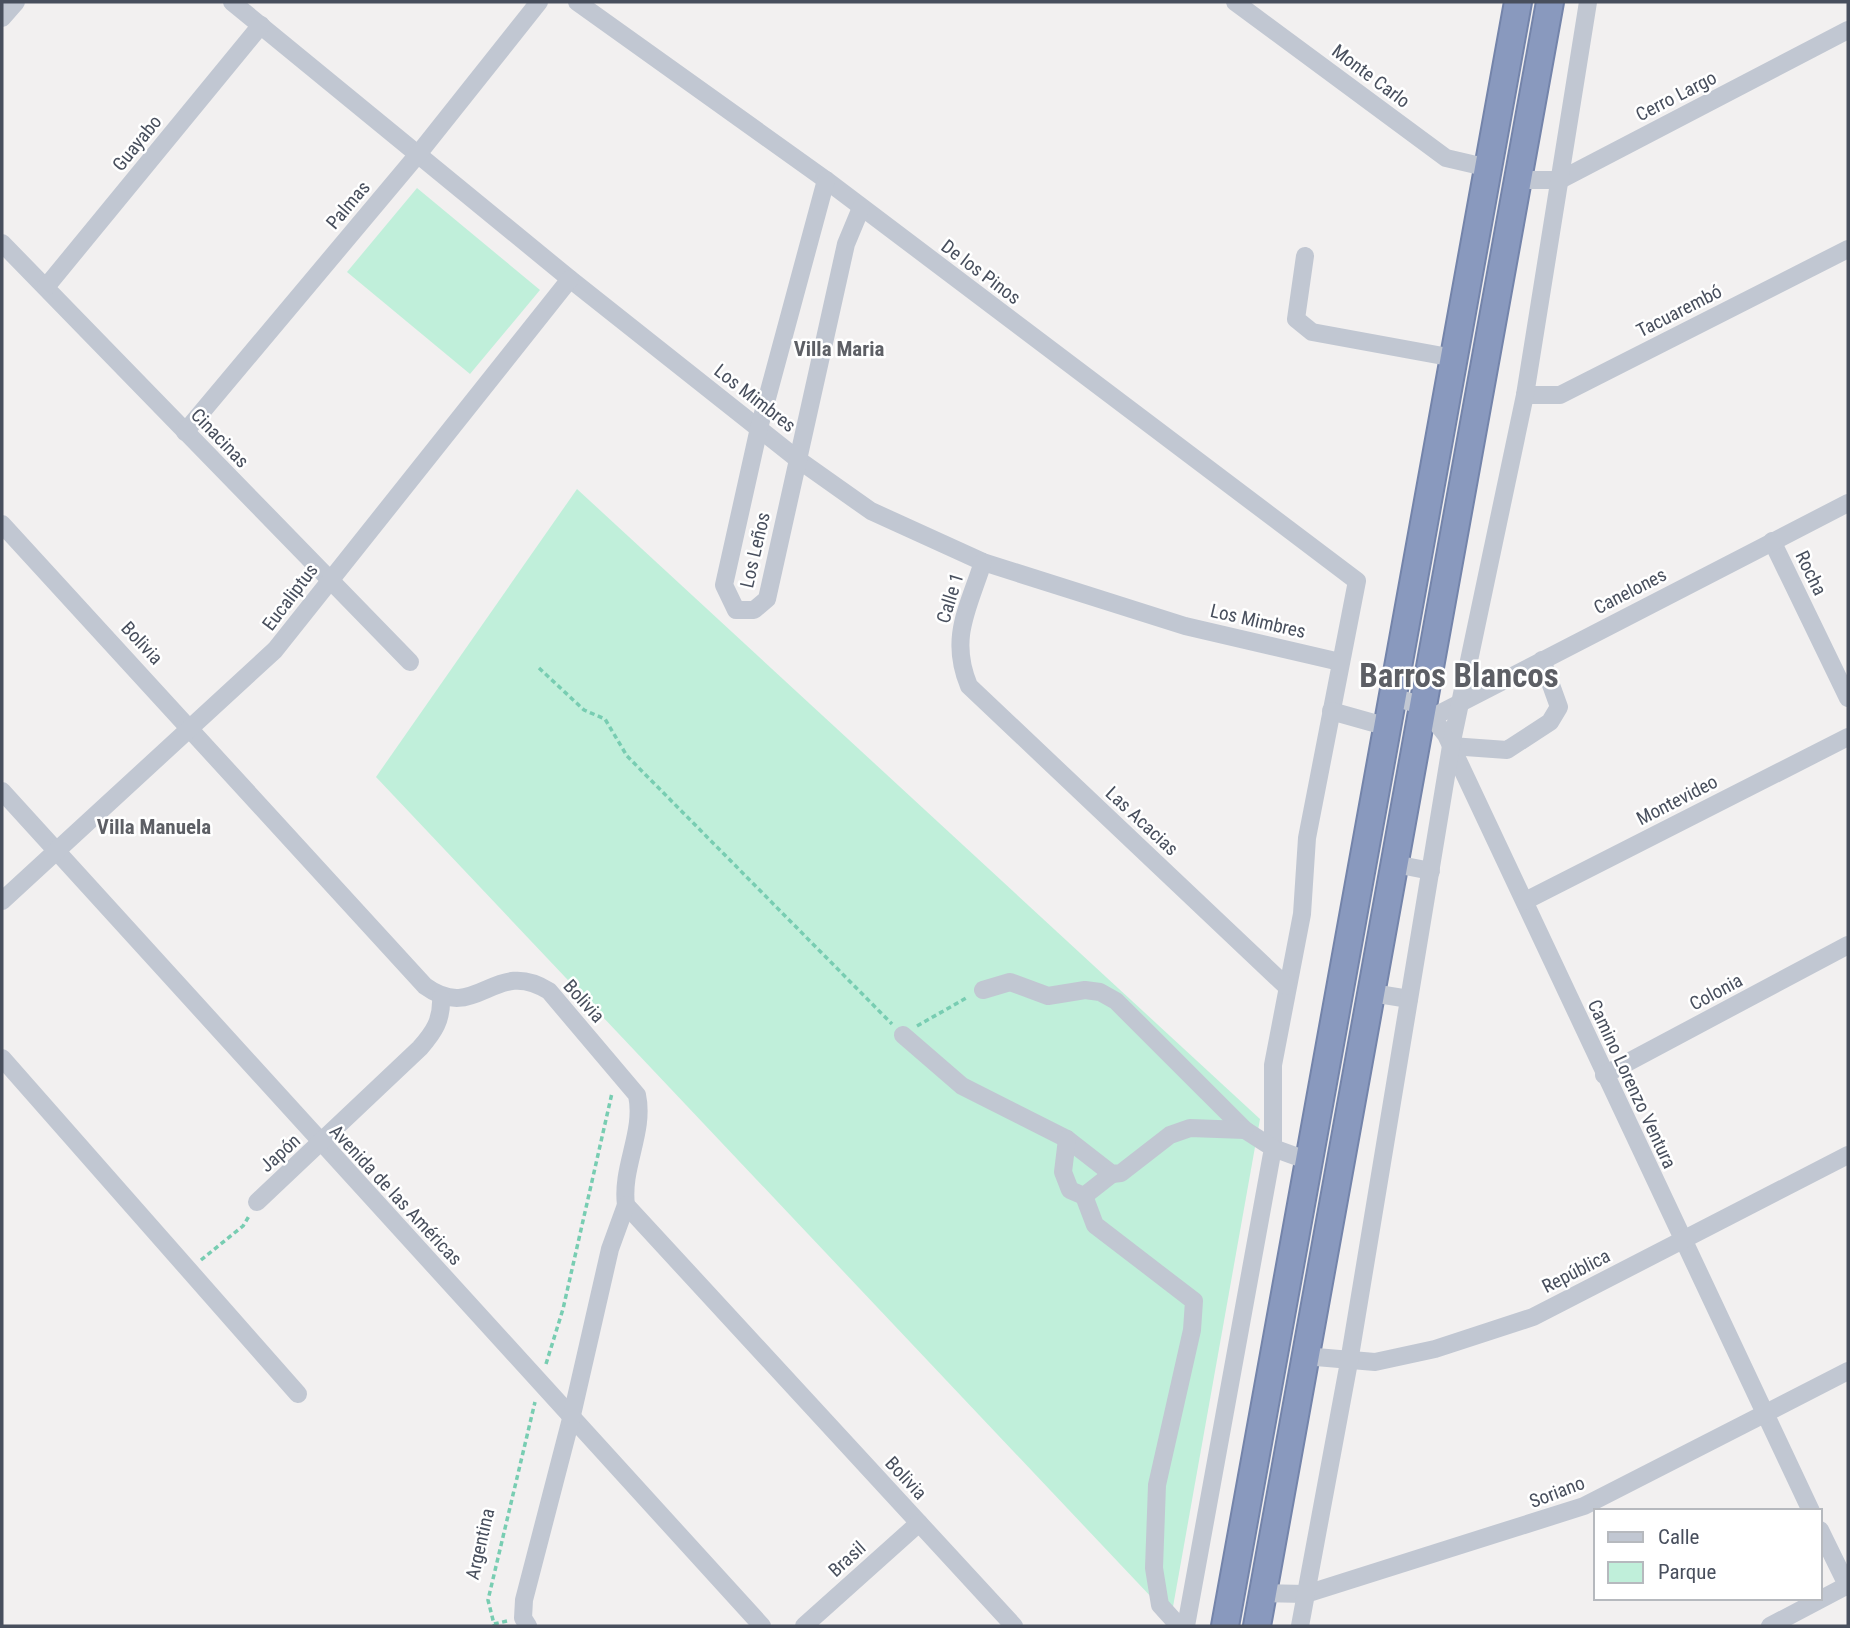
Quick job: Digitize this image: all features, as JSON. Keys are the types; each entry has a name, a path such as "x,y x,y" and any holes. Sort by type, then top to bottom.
{"highway":[{"path":"1225,1626 1518,2"},
{"path":"1256,1626 1395,864 1427,712 1550,2"}],"street":[{"path":"2,18 16,2"},
{"name":"Los Mimbres","path":"232,2 570,279 796,458 871,511 983,562 1185,626 1340,662"},
{"name":"Palmas","path":"185,432 419,153 539,2"},
{"name":"De los Pinos","path":"577,2 826,180 1357,581 1340,662"},
{"name":"Monte Carlo","path":"1235,2 1446,158 1489,168"},
{"path":"1300,1626 1349,1362 1451,746 1525,395 1588,2"},
{"name":"Guayabo","path":"46,287 261,25"},
{"name":"Cerro Largo","path":"1518,180 1560,180 1848,30"},
{"name":"Los Leños","path":"826,180 760,428 724,584 736,610 754,610 767,599 796,458 846,244 861,208"},
{"name":"Cinacinas","path":"2,243 410,662"},
{"name":"Tacuarembó","path":"1525,395 1560,395 1848,249"},
{"path":"1305,256 1296,319 1303,326 1312,332 1454,358"},
{"name":"Eucaliptus","path":"2,901 275,650 570,279"},
{"name":"Canelones","path":"1427,712 1461,702 1848,503"},
{"name":"Bolivia","path":"2,524 192,727 425,986 441,998 469,998 499,982 515,980 535,983 549,991 637,1095 641,1113 623,1186 626,1205 1014,1626"},
{"name":"Rocha","path":"1772,541 1848,698"},
{"name":"Calle 1","path":"969,686 959,662 959,639 983,562"},
{"path":"1451,746 1507,750 1550,722 1559,707 1542,660"},
{"path":"1186,1626 1273,1148 1273,1065 1286,986 1302,914 1307,838 1340,662"},
{"name":"Las Acacias","path":"969,686 1286,986"},
{"path":"1394,697 1427,712"},
{"path":"1331,711 1388,727"},
{"name":"Camino Lorenzo Ventura","path":"1427,712 1451,746 1810,1509"},
{"name":"Montevideo","path":"1525,901 1848,737"},
{"name":"Avenida de las Américas","path":"2,791 762,1626"},
{"path":"1395,864 1431,871"},
{"name":"Colonia","path":"1604,1075 1848,945"},
{"path":"983,990 1010,982 1048,996 1085,990 1100,992 1116,1001 1245,1130 1273,1148 1309,1161"},
{"path":"1372,993 1409,999"},
{"name":"Japón","path":"257,1202 321,1144 434,1032 442,1012 441,998"},
{"path":"903,1035 962,1086 1067,1139 1112,1174"},
{"path":"2,1058 298,1394"},
{"path":"1084,1196 1112,1174 1121,1173 1170,1135 1190,1128 1245,1130"},
{"path":"1067,1139 1063,1172 1070,1189 1084,1196 1095,1225 1194,1301 1192,1330 1157,1485 1154,1568 1160,1605 1179,1626"},
{"name":"República","path":"1304,1356 1349,1362 1375,1362 1435,1349 1533,1317 1848,1155"},
{"path":"525,1622 524,1600 572,1415 610,1249 626,1205"},
{"name":"Soriano","path":"1262,1593 1306,1594 1584,1506 1848,1371"},
{"name":"Brasil","path":"804,1626 919,1523"},
{"path":"1822,1534 1848,1586 1822,1599"},
{"path":"1770,1626 1821,1600"}],"path":[{"path":"540,668 584,710 606,719 627,756 903,1035 983,990"},
{"name":"Argentina","path":"525,1622 494,1624 488,1600 541,1382 563,1310 612,1092 619,1073"},
{"name":"Japón","path":"188,1270 243,1226 257,1202"}],"green space":[{"path":"417,188 540,290 470,374 347,272"},
{"path":"577,489 1260,1119 1171,1618 376,777"}],"district":[{"name":"Villa Maria","path":"839,349"},
{"name":"Barros Blancos","path":"1459,675"},
{"name":"Villa Manuela","path":"154,827"}]}
